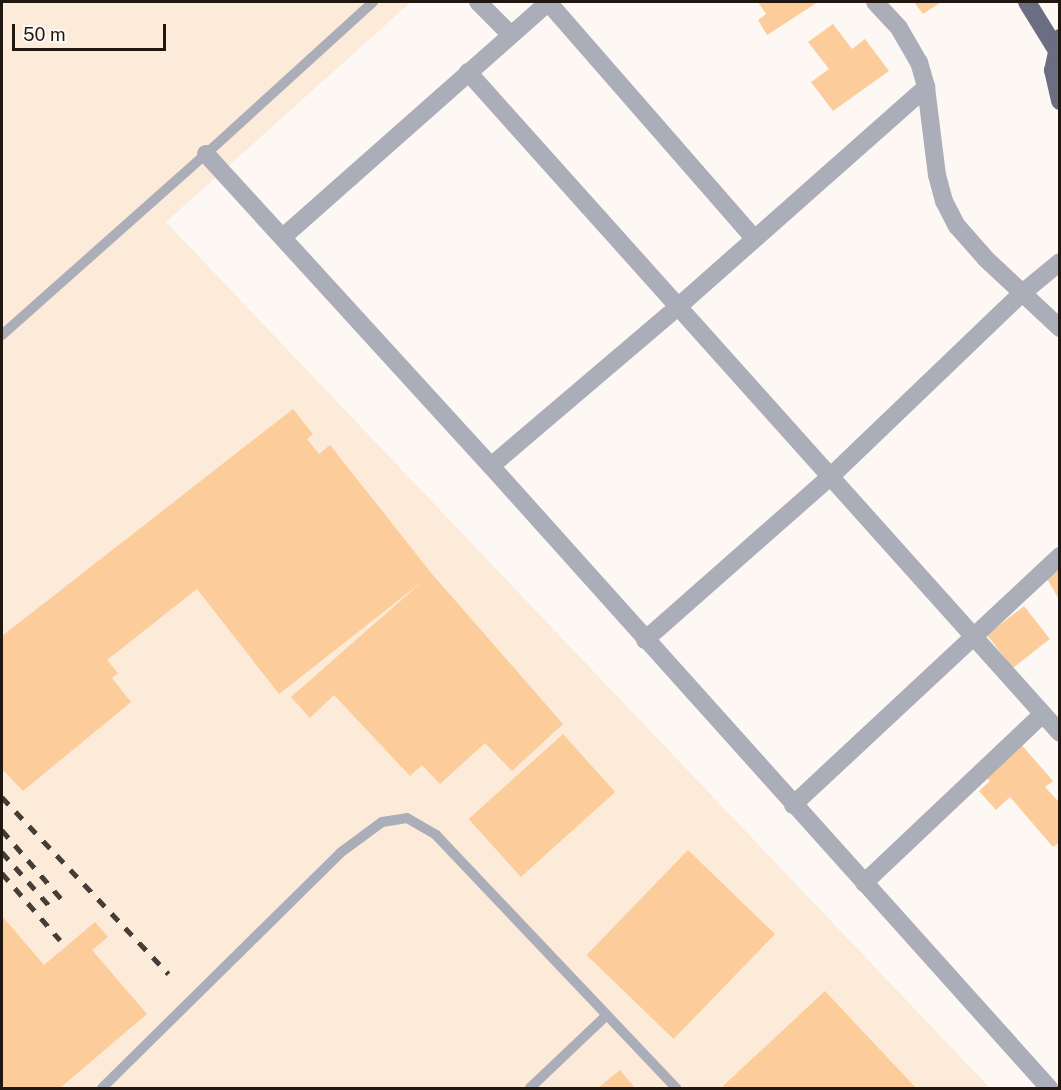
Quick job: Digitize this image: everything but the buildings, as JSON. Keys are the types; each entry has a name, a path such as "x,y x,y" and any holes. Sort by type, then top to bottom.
{"main road":[{"path":"1027,2 1058,44 1054,80 1059,101"}],"street":[{"path":"478,2 510,34"},
{"path":"283,237 510,34 549,2 754,238"},
{"path":"875,2 910,44 926,87 937,176 944,201 957,226 1021,294 1059,328"},
{"path":"468,72 680,306 829,478 1059,733"},
{"path":"491,466 680,306 926,87"},
{"path":"206,154 491,466 1049,1089"},
{"path":"645,640 829,478 1021,294 1059,262"},
{"path":"793,805 1059,556"},
{"path":"864,884 1043,714"}],"lane":[{"path":"2,335 373,2"},
{"path":"102,1089 340,854 367,831 394,818 407,818 417,822 436,836 676,1089"},
{"path":"530,1089 606,1016"}],"shaded area":[{"path":"2,2 411,2 166,222 990,1088 2,1088"}],"railway":[{"path":"2,797 169,974"},
{"path":"2,830 65,903"},
{"path":"2,852 54,911"},
{"path":"2,873 60,940"}]}
